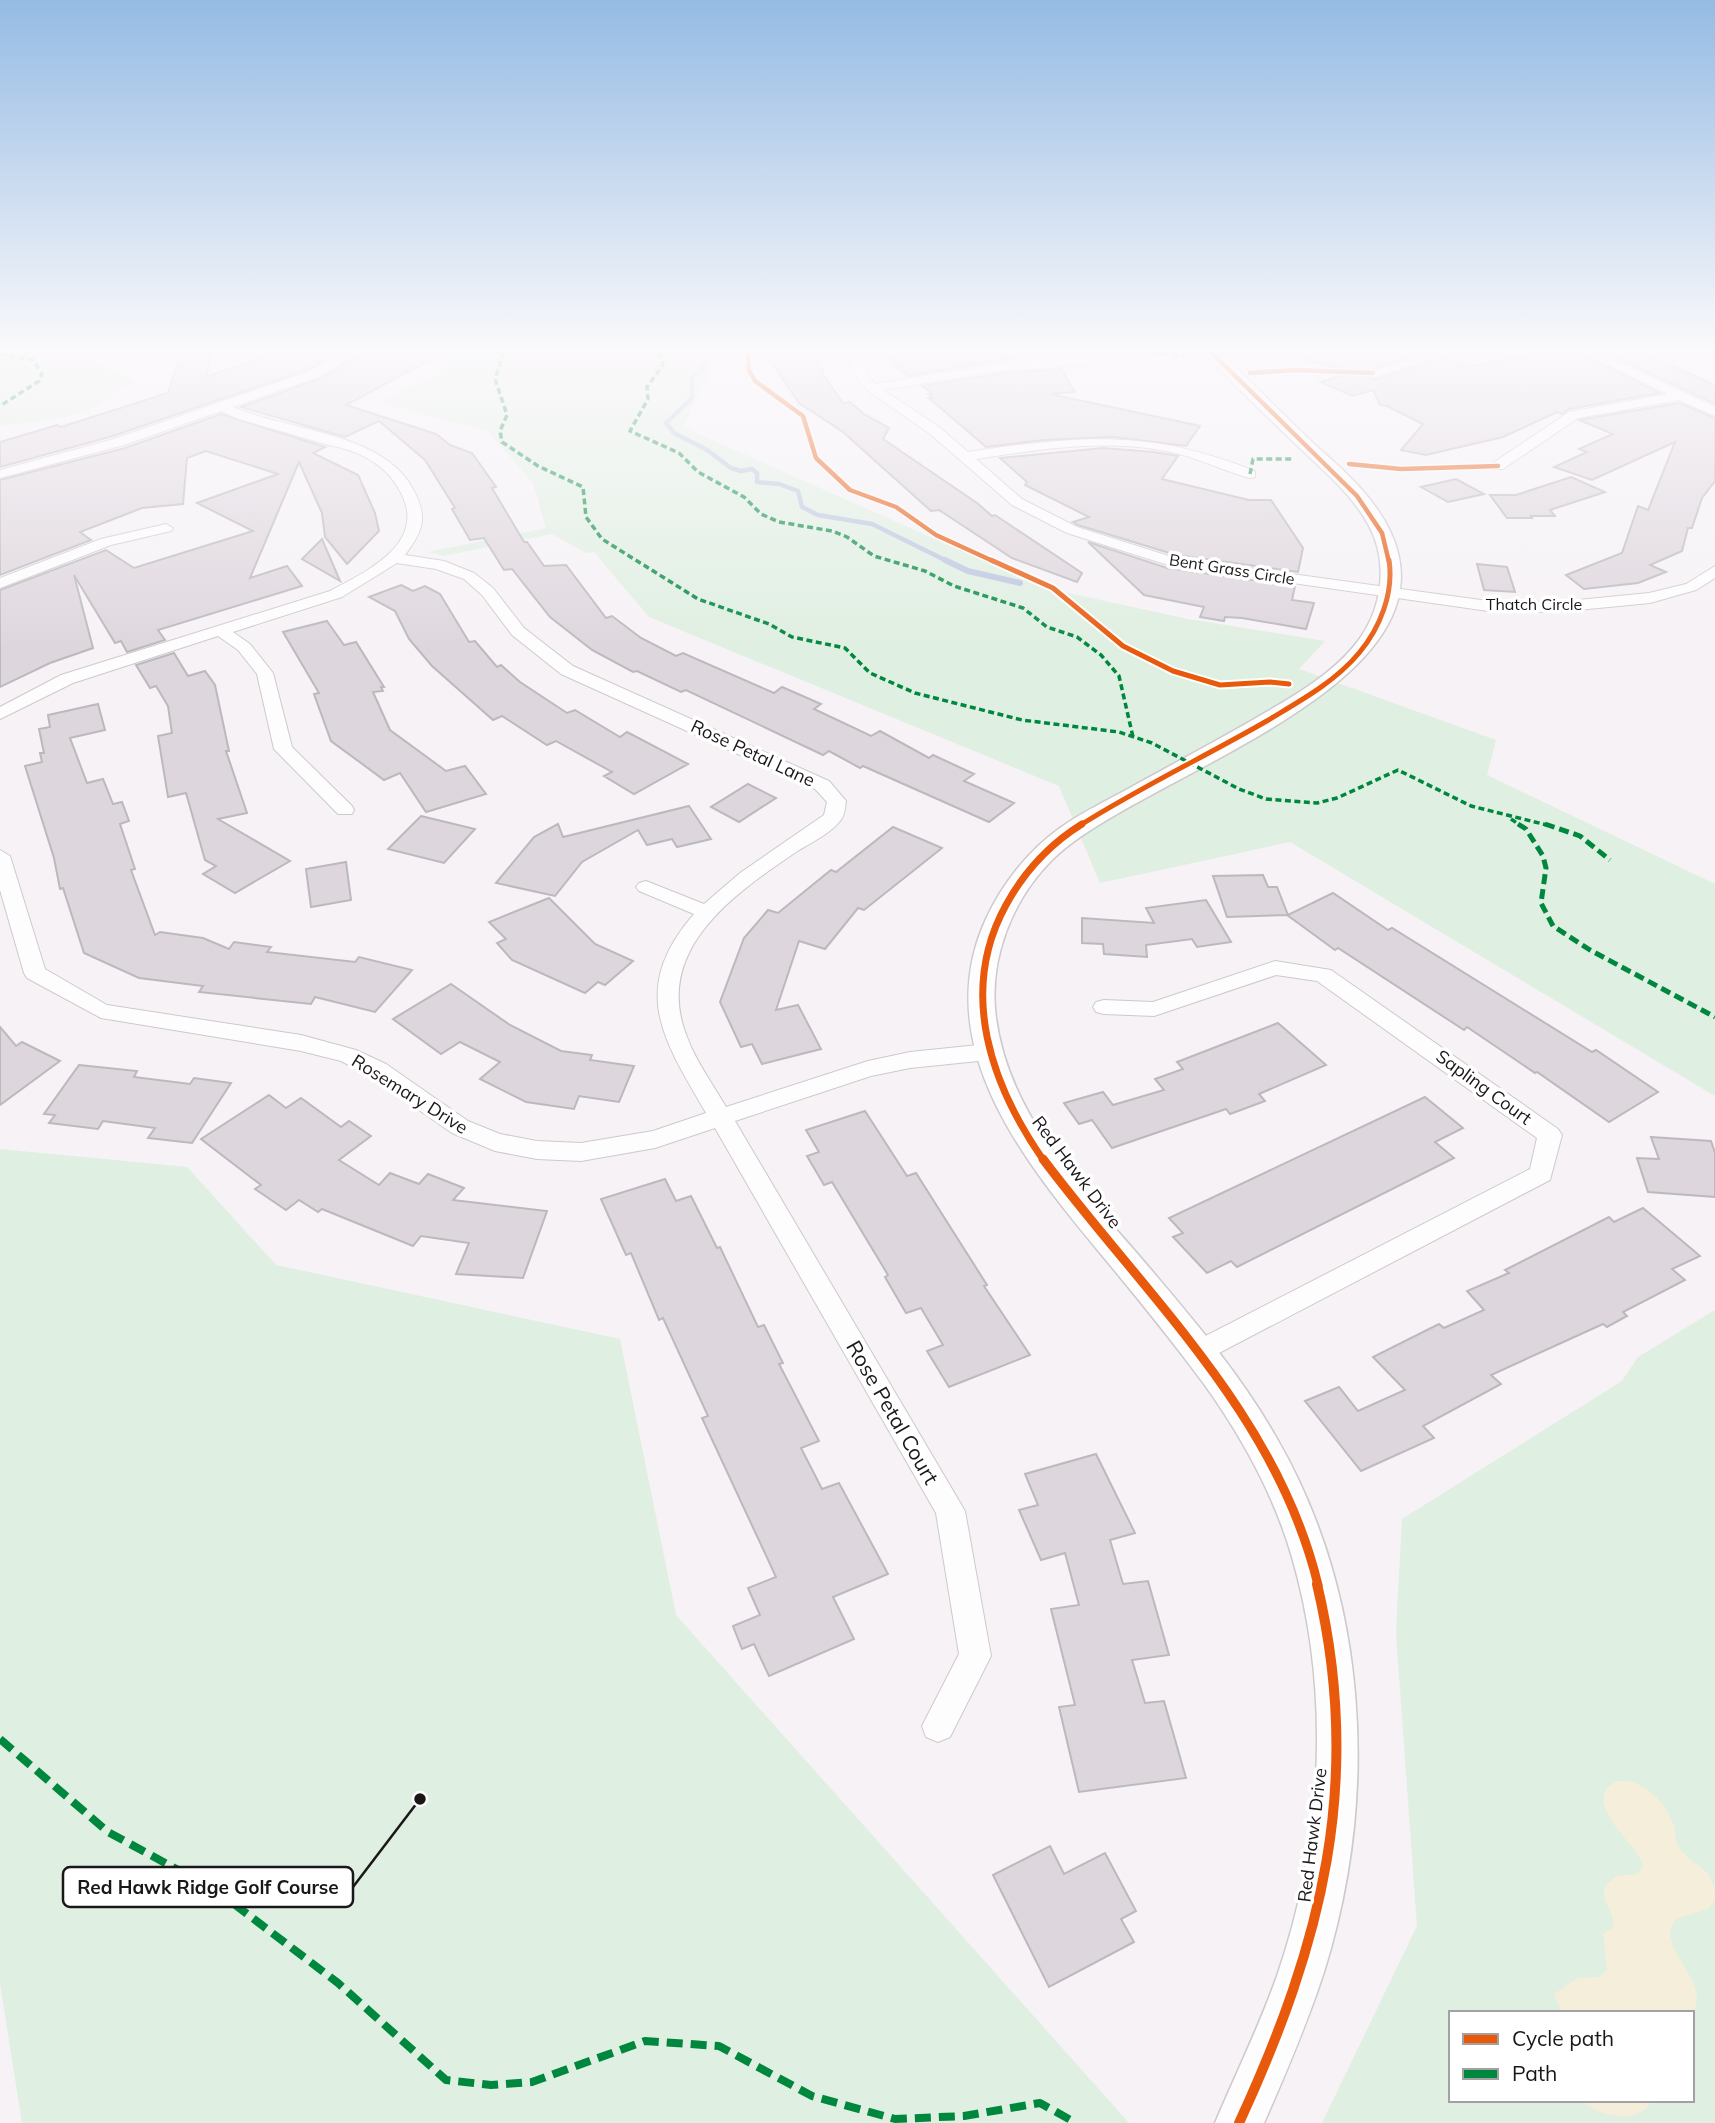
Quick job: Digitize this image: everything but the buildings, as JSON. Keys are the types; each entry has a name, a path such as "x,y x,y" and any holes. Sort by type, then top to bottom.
{"street":[{"path":"0,474 85,451"},
{"path":"0,714 67,679 337,594 371,576 395,558 414,530 418,512 412,496 392,466 365,451"},
{"name":"Bent Grass Circle","path":"957,451 1017,502 1085,534 1173,562 1390,592"},
{"path":"963,457 1003,451"},
{"path":"1180,451 1220,460 1250,474"},
{"name":"Red Hawk Drive","path":"1239,2123 1263,2076 1297,1988 1316,1922 1331,1849 1338,1780 1337,1709 1322,1601 1300,1523 1262,1443 1232,1393 1045,1161 1016,1115 988,1052 981,1012 982,976 992,934 1012,892 1028,871 1061,838 1308,695 1343,668 1366,643 1390,592 1388,554 1382,535 1360,500 1311,451"},
{"path":"1498,466 1520,451"},
{"path":"0,583 106,542 166,528"},
{"name":"Rose Petal Lane","path":"395,558 425,561 459,571 479,582 510,623 530,644 566,670 822,785 837,801 833,818 748,878 706,912 678,951 671,971 668,999 674,1033 720,1118"},
{"name":"Thatch Circle","path":"1390,592 1488,606 1558,607 1650,598 1691,587 1715,571"},
{"path":"221,631 244,647 265,673 283,749 345,810"},
{"name":"Rosemary Drive","path":"0,856 35,973 101,1011 301,1043 348,1055 379,1070 460,1127 495,1142 537,1150 581,1152 616,1147 655,1139 868,1069 910,1060 988,1052"},
{"path":"646,887 706,912"},
{"name":"Sapling Court","path":"1104,1007 1154,1009 1275,968 1323,975 1550,1135 1541,1174 1200,1352"},
{"name":"Rose Petal Court","path":"720,1118 950,1511 975,1656 938,1726"}],"green space":[{"path":"505,451 737,451 1045,588 1188,619 1325,641 1299,669 1496,740 1487,775 1715,884 1715,1096 1290,842 1100,883 1059,786 649,617 594,552 586,553 552,534 444,556 428,552 546,528 533,483"},
{"path":"0,1149 187,1167 276,1265 620,1339 676,1615 1129,2123 22,2123 0,1983"},
{"path":"1715,1310 1715,2123 1322,2123 1417,1926 1396,1633 1402,1519 1622,1381 1638,1357"}],"sand":[{"path":"1617,1781 1627,1781 1653,1794 1671,1817 1679,1847 1711,1879 1715,1900 1708,1909 1676,1919 1671,1930 1677,1953 1696,1990 1697,2002 1693,2011 1561,2011 1554,1994 1577,1978 1599,1977 1607,1970 1603,1934 1613,1927 1613,1921 1605,1898 1605,1886 1616,1876 1637,1874 1643,1866 1640,1857 1607,1812 1603,1800 1606,1790"},
{"path":"1584,2102 1651,2102 1640,2113 1620,2116 1599,2112"}],"waterway":[{"path":"708,451 731,468 741,471 752,469 757,473 757,482 779,484 798,491 802,507 818,515 872,524 949,562"},
{"path":"945,560 968,571 1020,583"}],"marked path":[{"path":"516,451 538,466 583,487 586,517 602,539 698,599 769,624 792,637 845,648 870,673 915,693 1022,720 1119,732 1152,743 1239,789 1266,799 1317,803 1337,798 1398,770 1471,806 1545,824 1580,836 1610,860"},
{"path":"675,451 698,472 744,497 761,514 779,522 832,531 847,537 874,556 925,571 954,586 1023,608 1047,627 1077,637 1101,655 1119,676 1133,737"},
{"path":"1250,474 1253,459 1293,459"},
{"path":"1511,819 1526,829 1543,856 1546,868 1541,903 1553,926 1590,950 1715,1017"},
{"path":"0,1739 108,1832 217,1891 338,1983 446,2080 491,2085 532,2082 645,2041 719,2046 812,2096 895,2119 964,2116 1040,2103 1076,2123"}],"cycle path":[{"path":"814,451 816,458 850,490 896,507 936,535 1053,588 1123,646 1160,665 1220,685 1270,682 1289,684"},
{"path":"1239,2123 1274,2047 1302,1968 1323,1886 1335,1803 1338,1719 1330,1636 1310,1555 1279,1476 1265,1449 1216,1375 1042,1159 1003,1091 990,1054 982,1016 981,990 990,940 1000,916 1027,872 1045,853 1084,823 1240,736 1317,689 1339,673 1358,654 1377,627 1388,596 1390,580 1390,564 1382,533 1367,508 1312,451"},
{"path":"1349,464 1401,469 1498,466"}],"place":[{"name":"Red Hawk Ridge Golf Course","path":"420,1799"}]}
